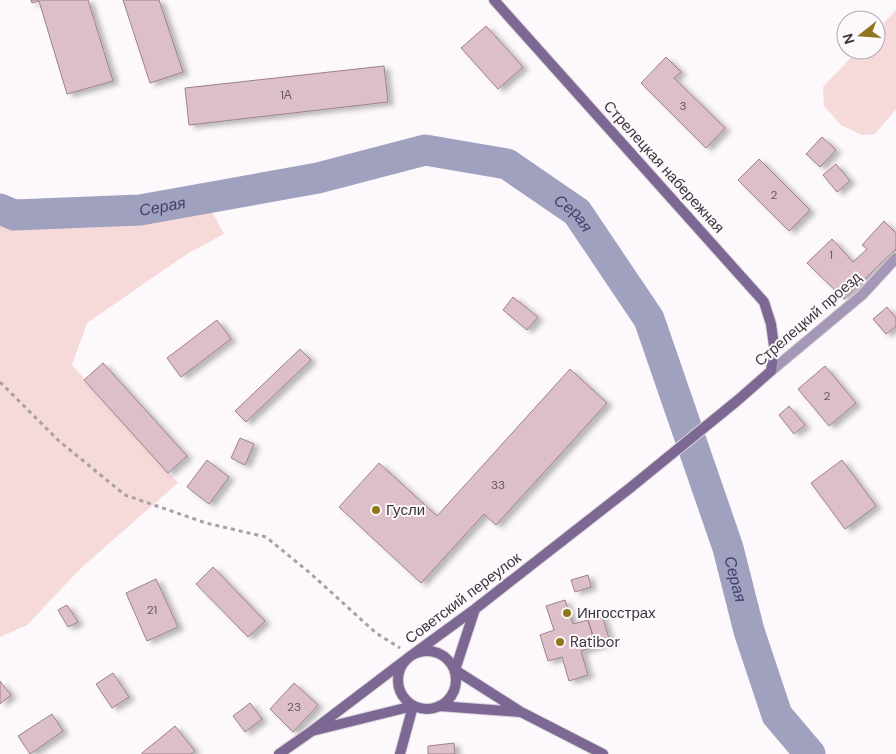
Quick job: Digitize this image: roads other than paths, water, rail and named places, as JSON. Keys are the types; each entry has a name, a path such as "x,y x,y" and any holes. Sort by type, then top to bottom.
{"street":[{"name":"Стрелецкая набережная","path":"494,0 764,302 771,324 774,346 771,370"},
{"name":"Стрелецкий проезд","path":"630,488 862,295 896,258"},
{"name":"Советский переулок","path":"279,754 475,609 630,488"},
{"path":"455,670 475,609"},
{"path":"420,652 437,652 451,662 455,670 454,691 451,698 439,706 426,709 413,706 402,695 399,688 398,681 401,666 412,655 420,652"},
{"path":"455,670 521,712 603,754"},
{"path":"312,731 413,706"},
{"path":"400,754 413,706"},
{"path":"439,706 521,712"}],"waterway":[{"name":"Серая","path":"0,209 14,215 140,210 318,178 425,150 507,164 577,212 649,319 728,548 749,631 777,715 810,754"}],"place":[{"name":"Гусли","path":"376,510"},
{"name":"Ингосстрах","path":"567,613"},
{"name":"Ratibor","path":"560,642"}]}
